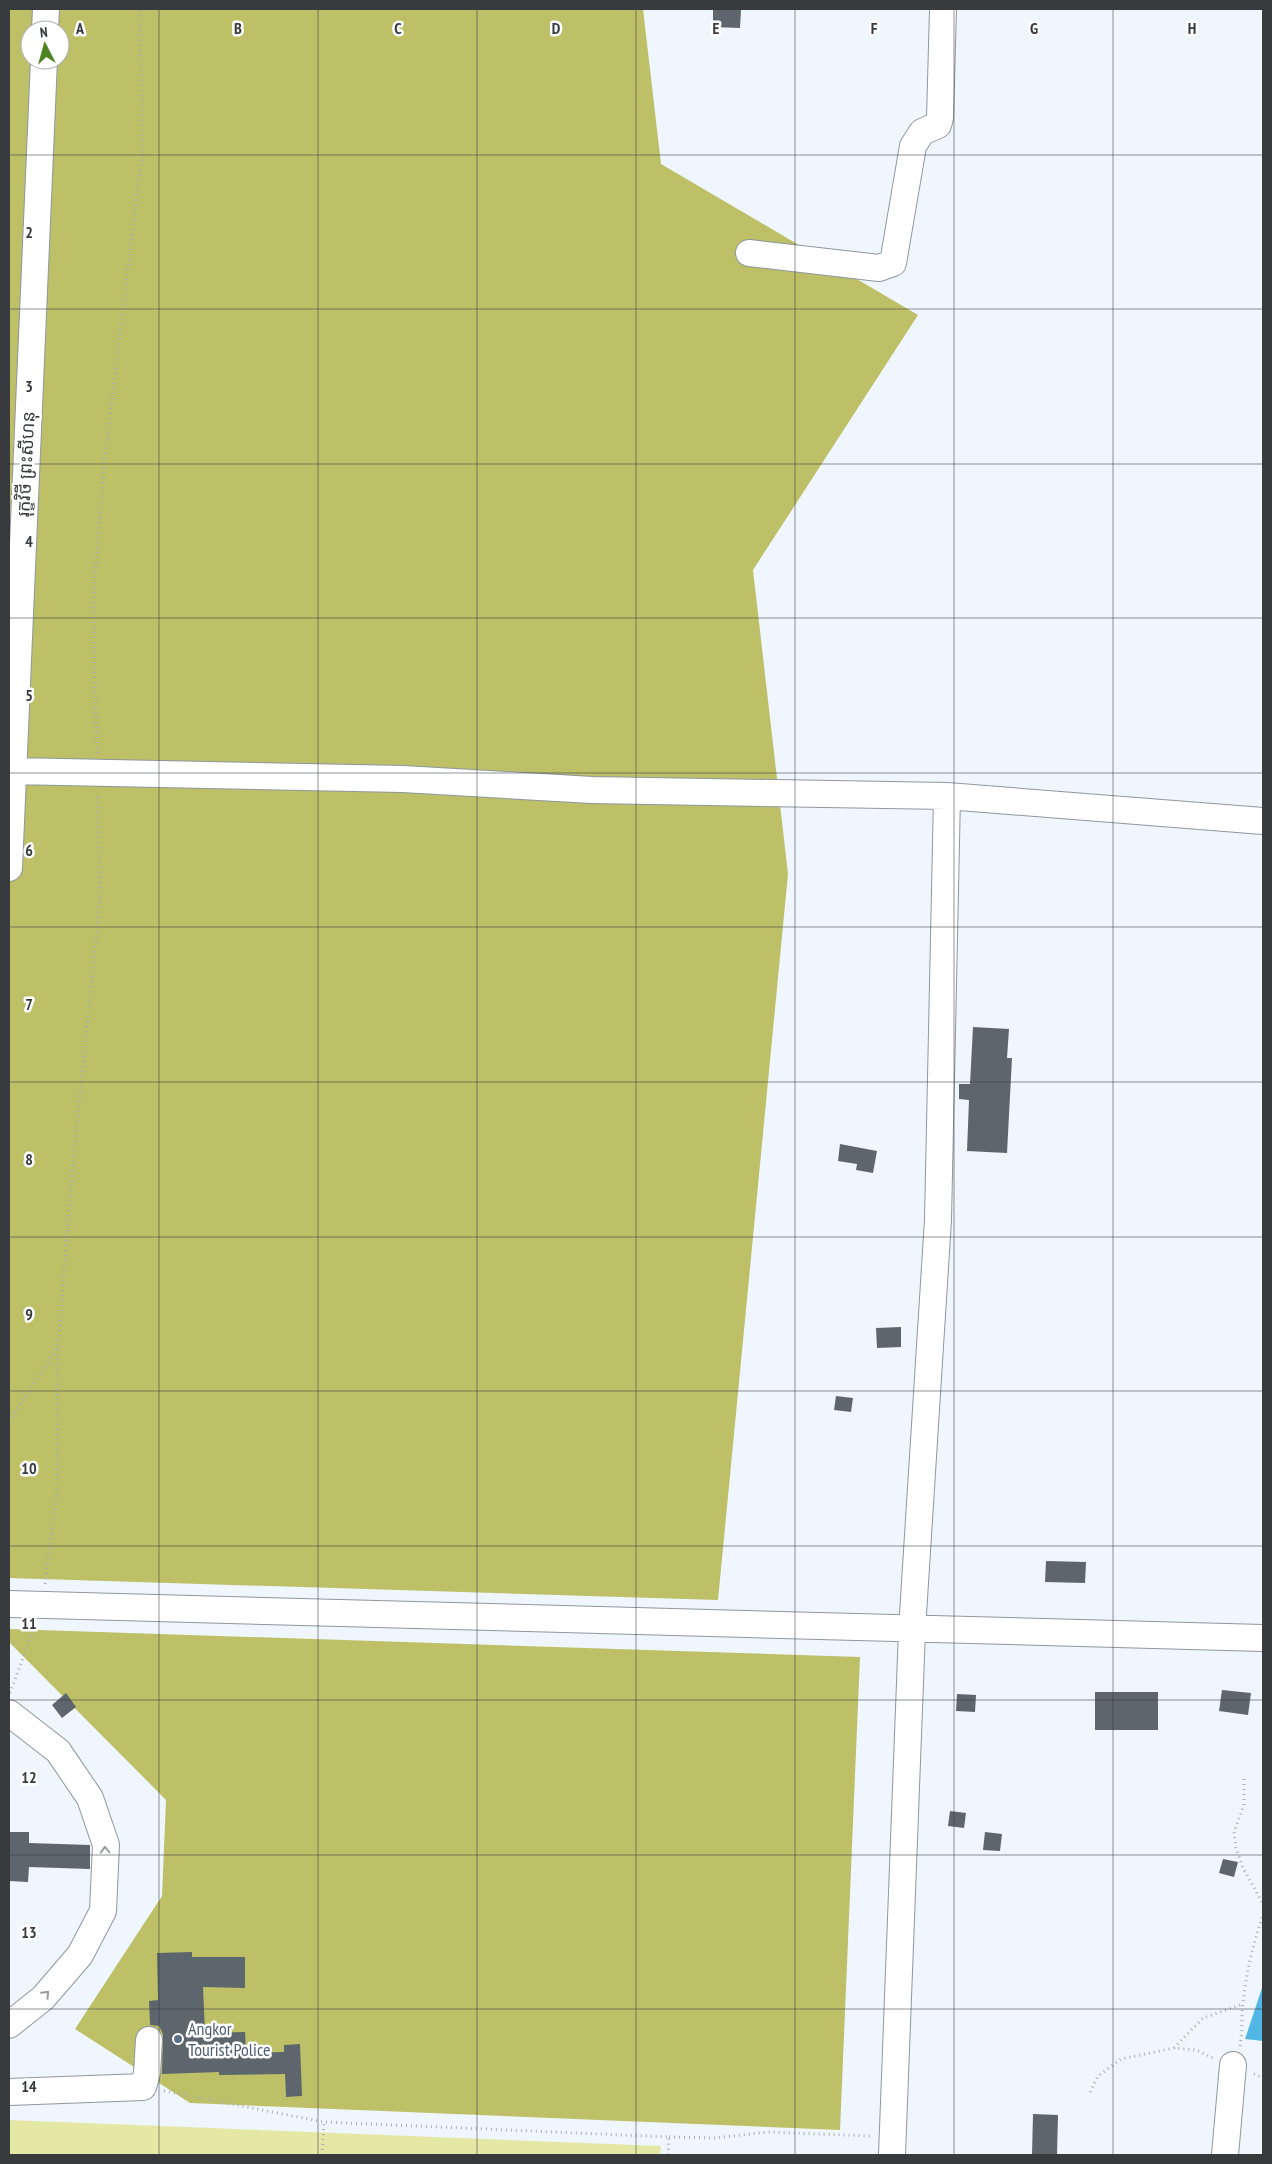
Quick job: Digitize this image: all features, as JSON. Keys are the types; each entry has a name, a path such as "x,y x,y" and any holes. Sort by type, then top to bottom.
{"street":[{"path":"749,253 878,268 893,264 913,146 922,132 938,125 943,9"},
{"name":"រុក្ខវិថី ព្រះសីហនុ","path":"9,868 44,70"},
{"path":"13,771 402,779 592,790 948,796 1263,821"},
{"path":"893,2146 912,1630 938,1220 948,796"},
{"path":"9,1604 912,1630 1263,1638"},
{"path":"9,1714 58,1751 90,1798 106,1845 104,1911 80,1955 43,1998 9,2025"},
{"path":"9,2092 143,2088 147,2073 149,2040"},
{"path":"1225,2155 1233,2065"}],"path":[{"path":"9,1696 42,1604 57,1492 58,1347 72,1174 100,898 97,700 93,605 104,465 142,155 140,9"},
{"path":"9,1421 58,1347"},
{"path":"1244,1779 1244,1805 1239,1813 1234,1832 1236,1848 1243,1868 1263,1904"},
{"path":"1090,2092 1098,2076 1121,2059 1174,2048 1196,2050 1233,2065 1239,2053 1243,2032 1243,2004 1251,1950 1263,1916"},
{"path":"1174,2048 1203,2018 1243,2004"},
{"path":"143,2088 324,2122 669,2137 715,2138 768,2132 893,2146"},
{"path":"322,2155 324,2122"},
{"path":"668,2155 669,2137"}],"green space":[{"path":"9,9 643,9 661,164 918,315 753,570 788,874 718,1600 9,1578"},
{"path":"9,1629 860,1657 840,2130 190,2103 75,2029 162,1896 166,1800 9,1642"},
{"path":"9,2120 661,2146 660,2155 9,2155"}],"water":[{"path":"1263,1985 1263,2041 1245,2039"}],"building":[{"path":"713,9 741,10 740,28 713,27"},
{"path":"973,1027 1009,1029 1007,1058 1012,1058 1007,1153 967,1151 969,1100 959,1099 959,1084 970,1084"},
{"path":"840,1144 877,1151 873,1173 856,1170 857,1164 838,1161"},
{"path":"901,1327 901,1347 877,1348 876,1328"},
{"path":"836,1396 853,1398 851,1412 834,1410"},
{"path":"1046,1561 1086,1562 1085,1583 1045,1582"},
{"path":"1222,1690 1251,1693 1248,1715 1219,1711"},
{"path":"1095,1692 1158,1692 1158,1730 1095,1730"},
{"path":"66,1693 76,1707 62,1718 52,1705"},
{"path":"957,1694 976,1695 975,1712 956,1711"},
{"path":"950,1811 966,1813 964,1828 948,1826"},
{"path":"9,1832 29,1832 29,1843 90,1845 90,1869 29,1867 28,1882 9,1881"},
{"path":"985,1832 1002,1834 1000,1851 983,1850"},
{"path":"1223,1859 1238,1862 1234,1877 1219,1873"},
{"path":"192,1952 192,1957 245,1957 245,1988 203,1987 205,2033 245,2032 246,2053 284,2052 284,2045 300,2044 302,2096 286,2097 285,2074 219,2075 219,2072 162,2074 163,2034 159,2026 150,2025 149,2001 158,2000 157,1953"},
{"path":"1033,2114 1058,2115 1057,2155 1032,2155"}],"place":[{"name":"Angkor Tourist Police","path":"178,2039"}]}
